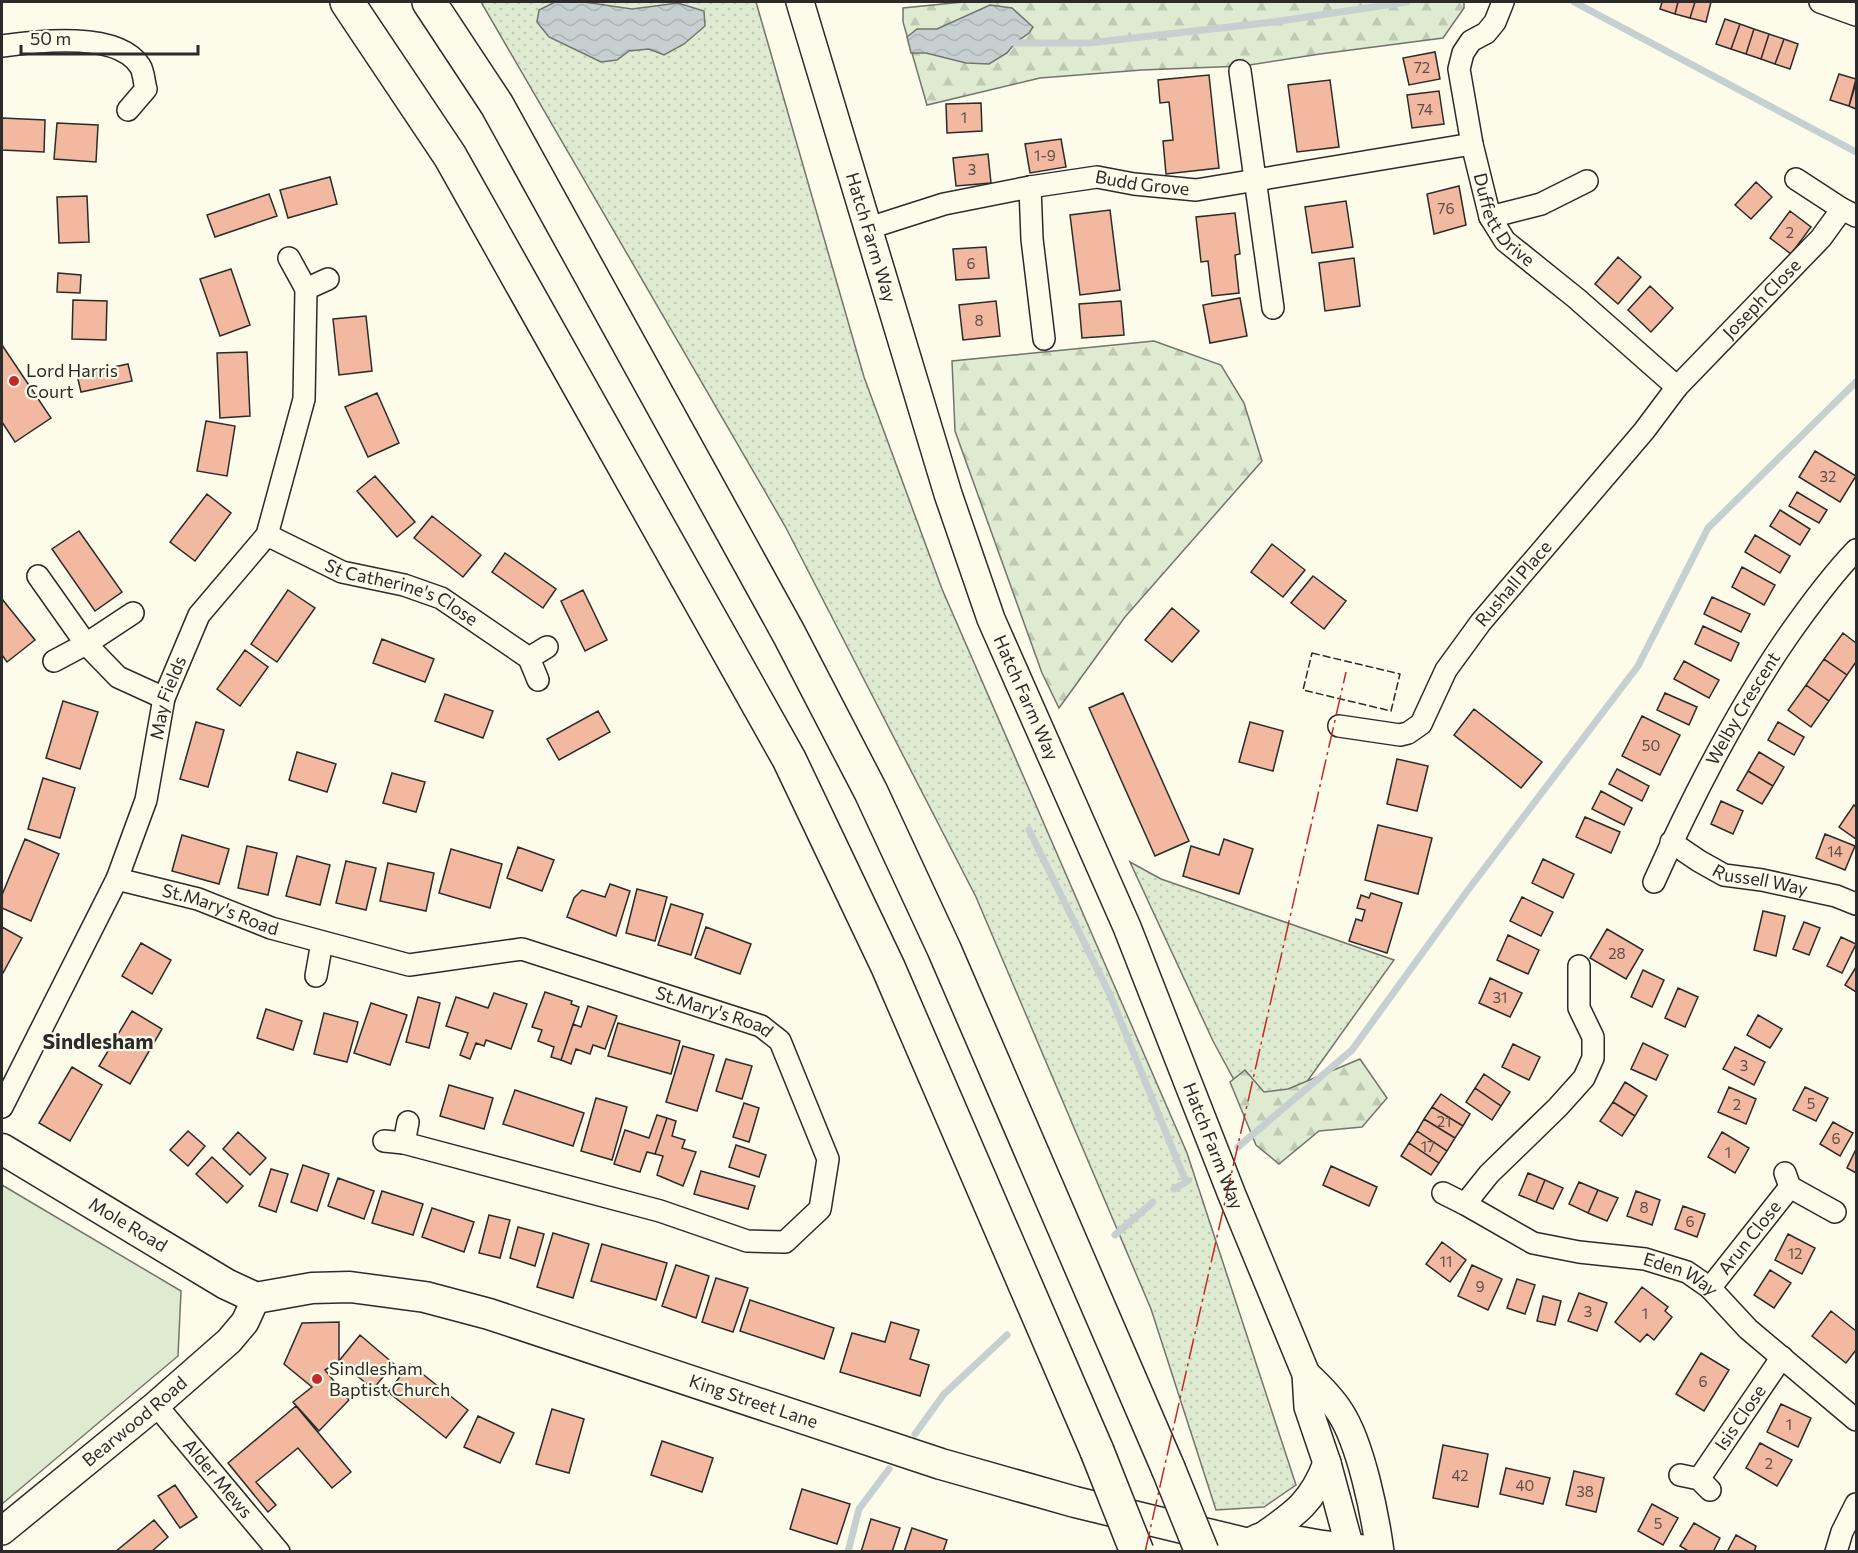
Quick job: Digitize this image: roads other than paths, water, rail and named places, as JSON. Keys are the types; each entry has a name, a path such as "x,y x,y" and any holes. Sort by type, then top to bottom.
{"highway":[{"path":"346,2 450,156 789,759 888,967 1097,1451 1137,1551"},
{"path":"429,2 497,105 789,634 871,792 944,949 1202,1551"}],"main road":[{"name":"Mole Road","path":"2,1149 226,1284 256,1298"},
{"name":"King Street Lane","path":"256,1298 312,1288 350,1287 447,1303 489,1314 657,1368 941,1464 1066,1499 1257,1545 1272,1537 1365,1551"}],"street":[{"name":"Hatch Farm Way","path":"800,2 948,494 991,619 1127,927 1232,1195 1306,1374 1308,1407 1327,1463 1365,1551"},
{"name":"Duffett Drive","path":"1503,2 1496,22 1486,33 1471,41 1459,69 1472,144 1490,217 1505,241 1576,298 1677,387"},
{"path":"1820,2 1857,15"},
{"path":"2,46 39,41 92,42 122,50 141,67 146,89 128,110"},
{"path":"1240,70 1273,308"},
{"name":"Budd Grove","path":"869,228 944,204 1097,177 1134,184 1196,190 1472,144"},
{"name":"Joseph Close","path":"1677,387 1849,212 1797,179"},
{"path":"1490,217 1541,204 1587,181"},
{"path":"1030,187 1032,239 1044,339"},
{"name":"May Fields","path":"2,1107 117,879 146,800 164,698 199,615 267,535 304,399 306,289 289,258"},
{"path":"306,289 328,279"},
{"name":"Rushall Place","path":"1339,726 1400,735 1422,724 1446,670 1481,622 1644,431 1677,387"},
{"name":"St Catherine's Close","path":"267,535 342,572 404,585 441,598 529,658"},
{"name":"Welby Crescent","path":"1654,882 1671,842 1713,760 1758,680 1808,607 1857,550"},
{"path":"38,576 86,644 118,676 164,698"},
{"path":"54,661 86,644 133,613"},
{"path":"538,680 529,658 547,647"},
{"name":"Russell Way","path":"1671,842 1724,875 1762,880 1836,896 1857,904"},
{"name":"St.Mary's Road","path":"117,879 198,899 271,928 409,965 522,949 761,1026 780,1041 828,1159 820,1209 785,1242 747,1241 660,1211 394,1142 408,1122"},
{"path":"316,976 322,942"},
{"path":"1466,1204 1489,1174 1558,1107 1584,1078 1593,1058 1593,1037 1579,1008 1579,966"},
{"name":"Arun Close","path":"1710,1288 1787,1180 1835,1212"},
{"name":"Eden Way","path":"1443,1193 1533,1243 1579,1252 1645,1259 1687,1272 1710,1288 1748,1329 1857,1420"},
{"name":"Bearwood Road","path":"2,1532 156,1405 229,1341 245,1322 256,1298"},
{"name":"Isis Close","path":"1696,1481 1782,1357"},
{"name":"Hatch Farm Way","path":"1306,1374 1326,1393 1341,1414 1359,1457 1376,1522 1365,1551"},
{"name":"Alder Mews","path":"156,1405 279,1551"},
{"path":"1257,1545 1305,1504 1315,1491 1327,1463"},
{"path":"1836,1551 1842,1532 1857,1504"}],"water":[{"path":"555,2 584,2 632,9 678,3 704,11 705,26 684,44 664,55 649,49 629,51 617,60 601,62 549,37 537,22 539,10"},
{"path":"990,5 1012,8 1033,27 1007,53 989,64 966,63 926,53 911,53 907,37 917,29 937,29"}],"waterway":[{"path":"1015,43 1089,43 1273,22 1407,2"},
{"path":"1574,2 1856,152"},
{"path":"1238,1147 1352,1050 1468,890 1638,666 1708,528 1856,382"},
{"path":"1029,830 1110,995 1186,1182"},
{"path":"1174,1189 1188,1181"},
{"path":"1115,1235 1153,1202"},
{"path":"915,1434 944,1394 1007,1335"},
{"path":"848,1552 859,1509 889,1469"}],"place":[{"name":"Lord Harris Court","path":"14,381"},
{"name":"Sindlesham Baptist Church","path":"317,1379"}],"district":[{"name":"Sindlesham","path":"98,1042"}]}
